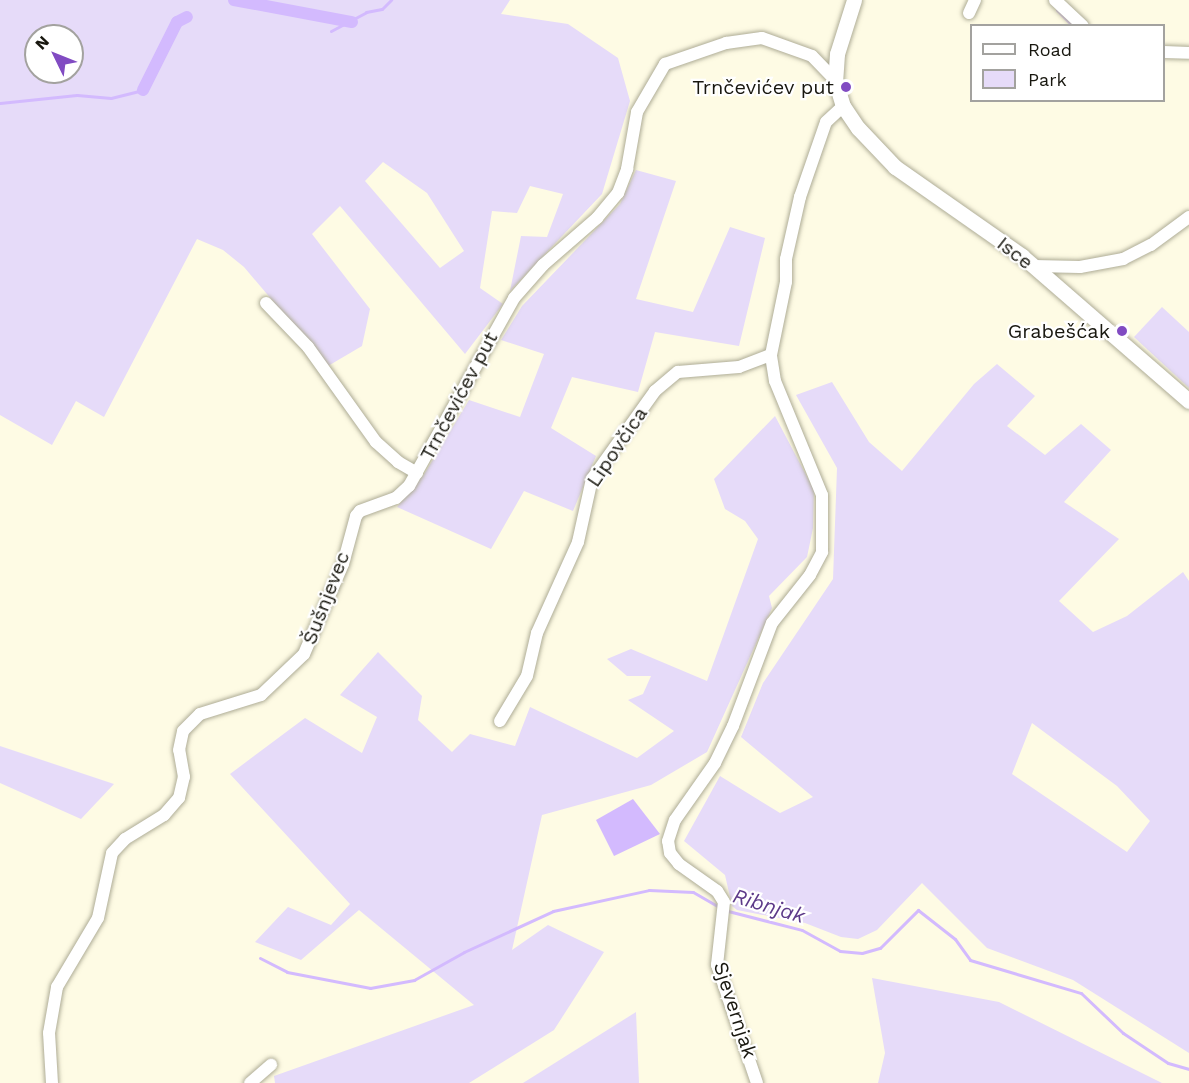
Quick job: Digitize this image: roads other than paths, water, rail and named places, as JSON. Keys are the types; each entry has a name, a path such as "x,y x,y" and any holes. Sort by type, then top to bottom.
{"street":[{"path":"771,355 786,282 786,259 800,197 826,122 843,106 835,80 837,54 854,0"},
{"path":"969,13 975,0"},
{"path":"1055,0 1081,24"},
{"name":"Trnčevićev put","path":"417,473 489,338 518,293 549,259 597,218 618,193 627,170 637,112 664,64 673,59 750,38 774,40 812,56 835,80"},
{"path":"1165,52 1189,53"},
{"name":"Trnčevićev put","path":"812,56 837,54"},
{"name":"Isce","path":"843,106 895,167 1034,266 1189,401"},
{"path":"1034,266 1080,267 1124,259 1151,246 1189,217"},
{"path":"266,303 308,347 376,442 398,462 417,473"},
{"name":"Lipovčica","path":"500,721 527,676 537,633 578,542 592,479 655,392 678,372 739,368 771,355"},
{"name":"Sjevernjak","path":"757,1083 717,965 724,902 717,891 679,864 670,853 668,841 675,820 715,763 733,726 772,623 810,575 822,552 822,495 775,381 771,355"},
{"name":"Šušnjevec","path":"52,1083 49,1033 57,987 98,918 112,853 125,839 164,815 179,798 184,777 178,750 183,731 200,714 261,695 296,664 316,632 333,591 356,516 360,511 396,498 417,473"},
{"path":"250,1083 271,1065"}],"waterway":[{"path":"234,0 352,22"},
{"path":"331,31 366,12 382,9 391,0"},
{"path":"1057,10 1071,24"},
{"path":"143,90 177,22 187,17"},
{"path":"0,103 77,95 111,98 143,90"},
{"name":"Ribnjak","path":"260,958 287,972 370,988 414,980 464,952 553,911 649,890 693,892 719,907"},
{"name":"Ribnjak","path":"728,911 802,930 840,951 862,953 880,948 918,910 955,939 970,960 1081,993 1123,1033 1168,1063 1189,1069"}],"place":[{"name":"Trnčevićev put","path":"846,87"},
{"name":"Grabešćak","path":"1122,331"}]}
